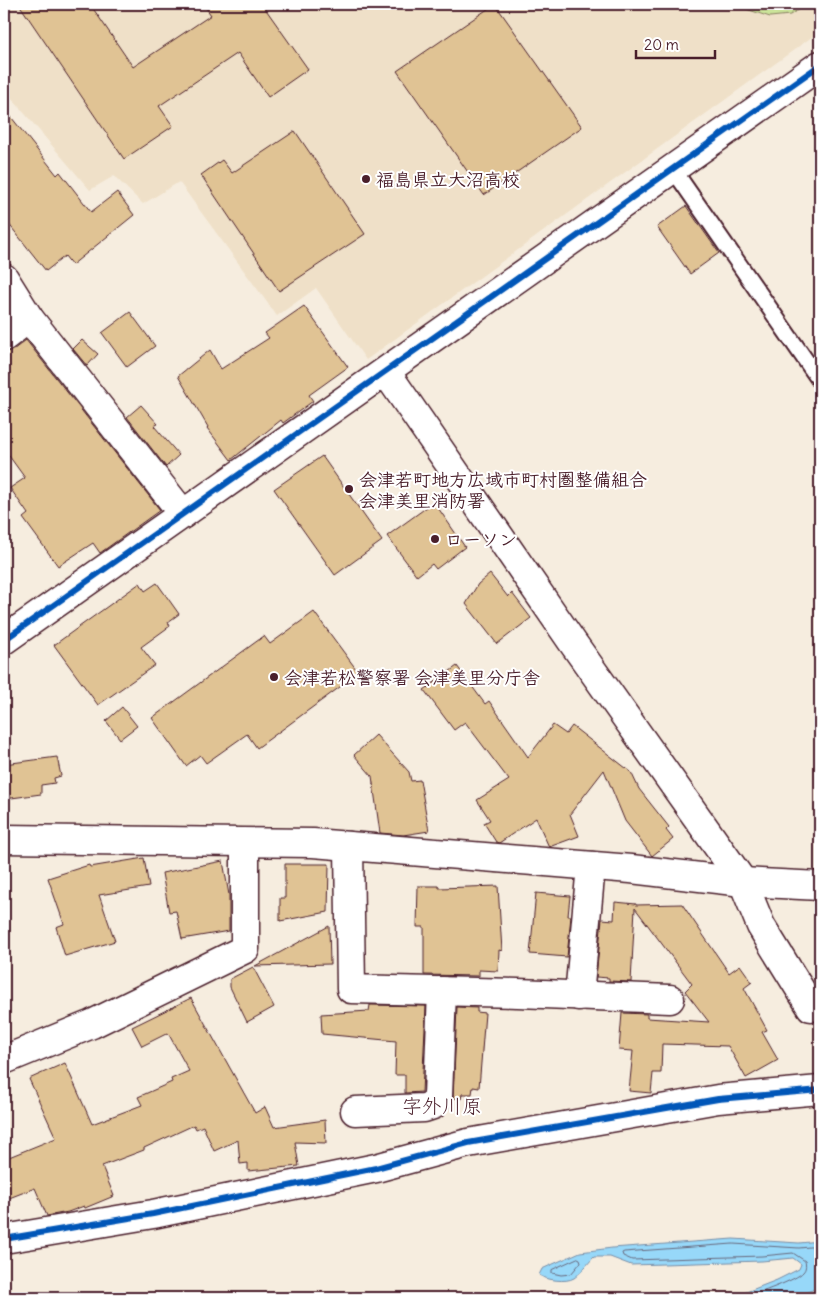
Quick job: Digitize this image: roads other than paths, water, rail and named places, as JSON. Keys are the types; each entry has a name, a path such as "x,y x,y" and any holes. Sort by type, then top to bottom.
{"street":[{"path":"4,640 820,66"},
{"path":"4,278 29,318 183,514"},
{"path":"4,337 29,318"},
{"path":"386,372 573,643 743,882 761,926 811,1007"},
{"path":"4,840 313,843 591,866 743,882 820,886"},
{"path":"4,1060 92,1024 246,949 245,842"},
{"path":"349,846 352,989 670,999"},
{"path":"579,996 591,866"},
{"path":"355,1111 424,1108 433,1105 438,1096 442,991"},
{"path":"4,1239 153,1214 376,1168 468,1143 718,1099 820,1090"}],"lane":[{"path":"673,170 820,381"}],"water":[{"path":"733,1239 799,1243 820,1241 820,1287 792,1298 731,1298 799,1269 801,1264 793,1258 762,1261 631,1265 610,1257 594,1257 578,1275 570,1280 556,1280 539,1275 542,1269 580,1252"}],"place":[{"name":"福島県立大沼高校","path":"366,179"},
{"name":"会津若町地方広域市町村圏整備組合 会津美里消防署","path":"349,489"},
{"name":"ローソン","path":"435,539"},
{"name":"会津若松警察署 会津美里分庁舎","path":"274,677"}],"district":[{"name":"字外川原","path":"442,1105"}]}
